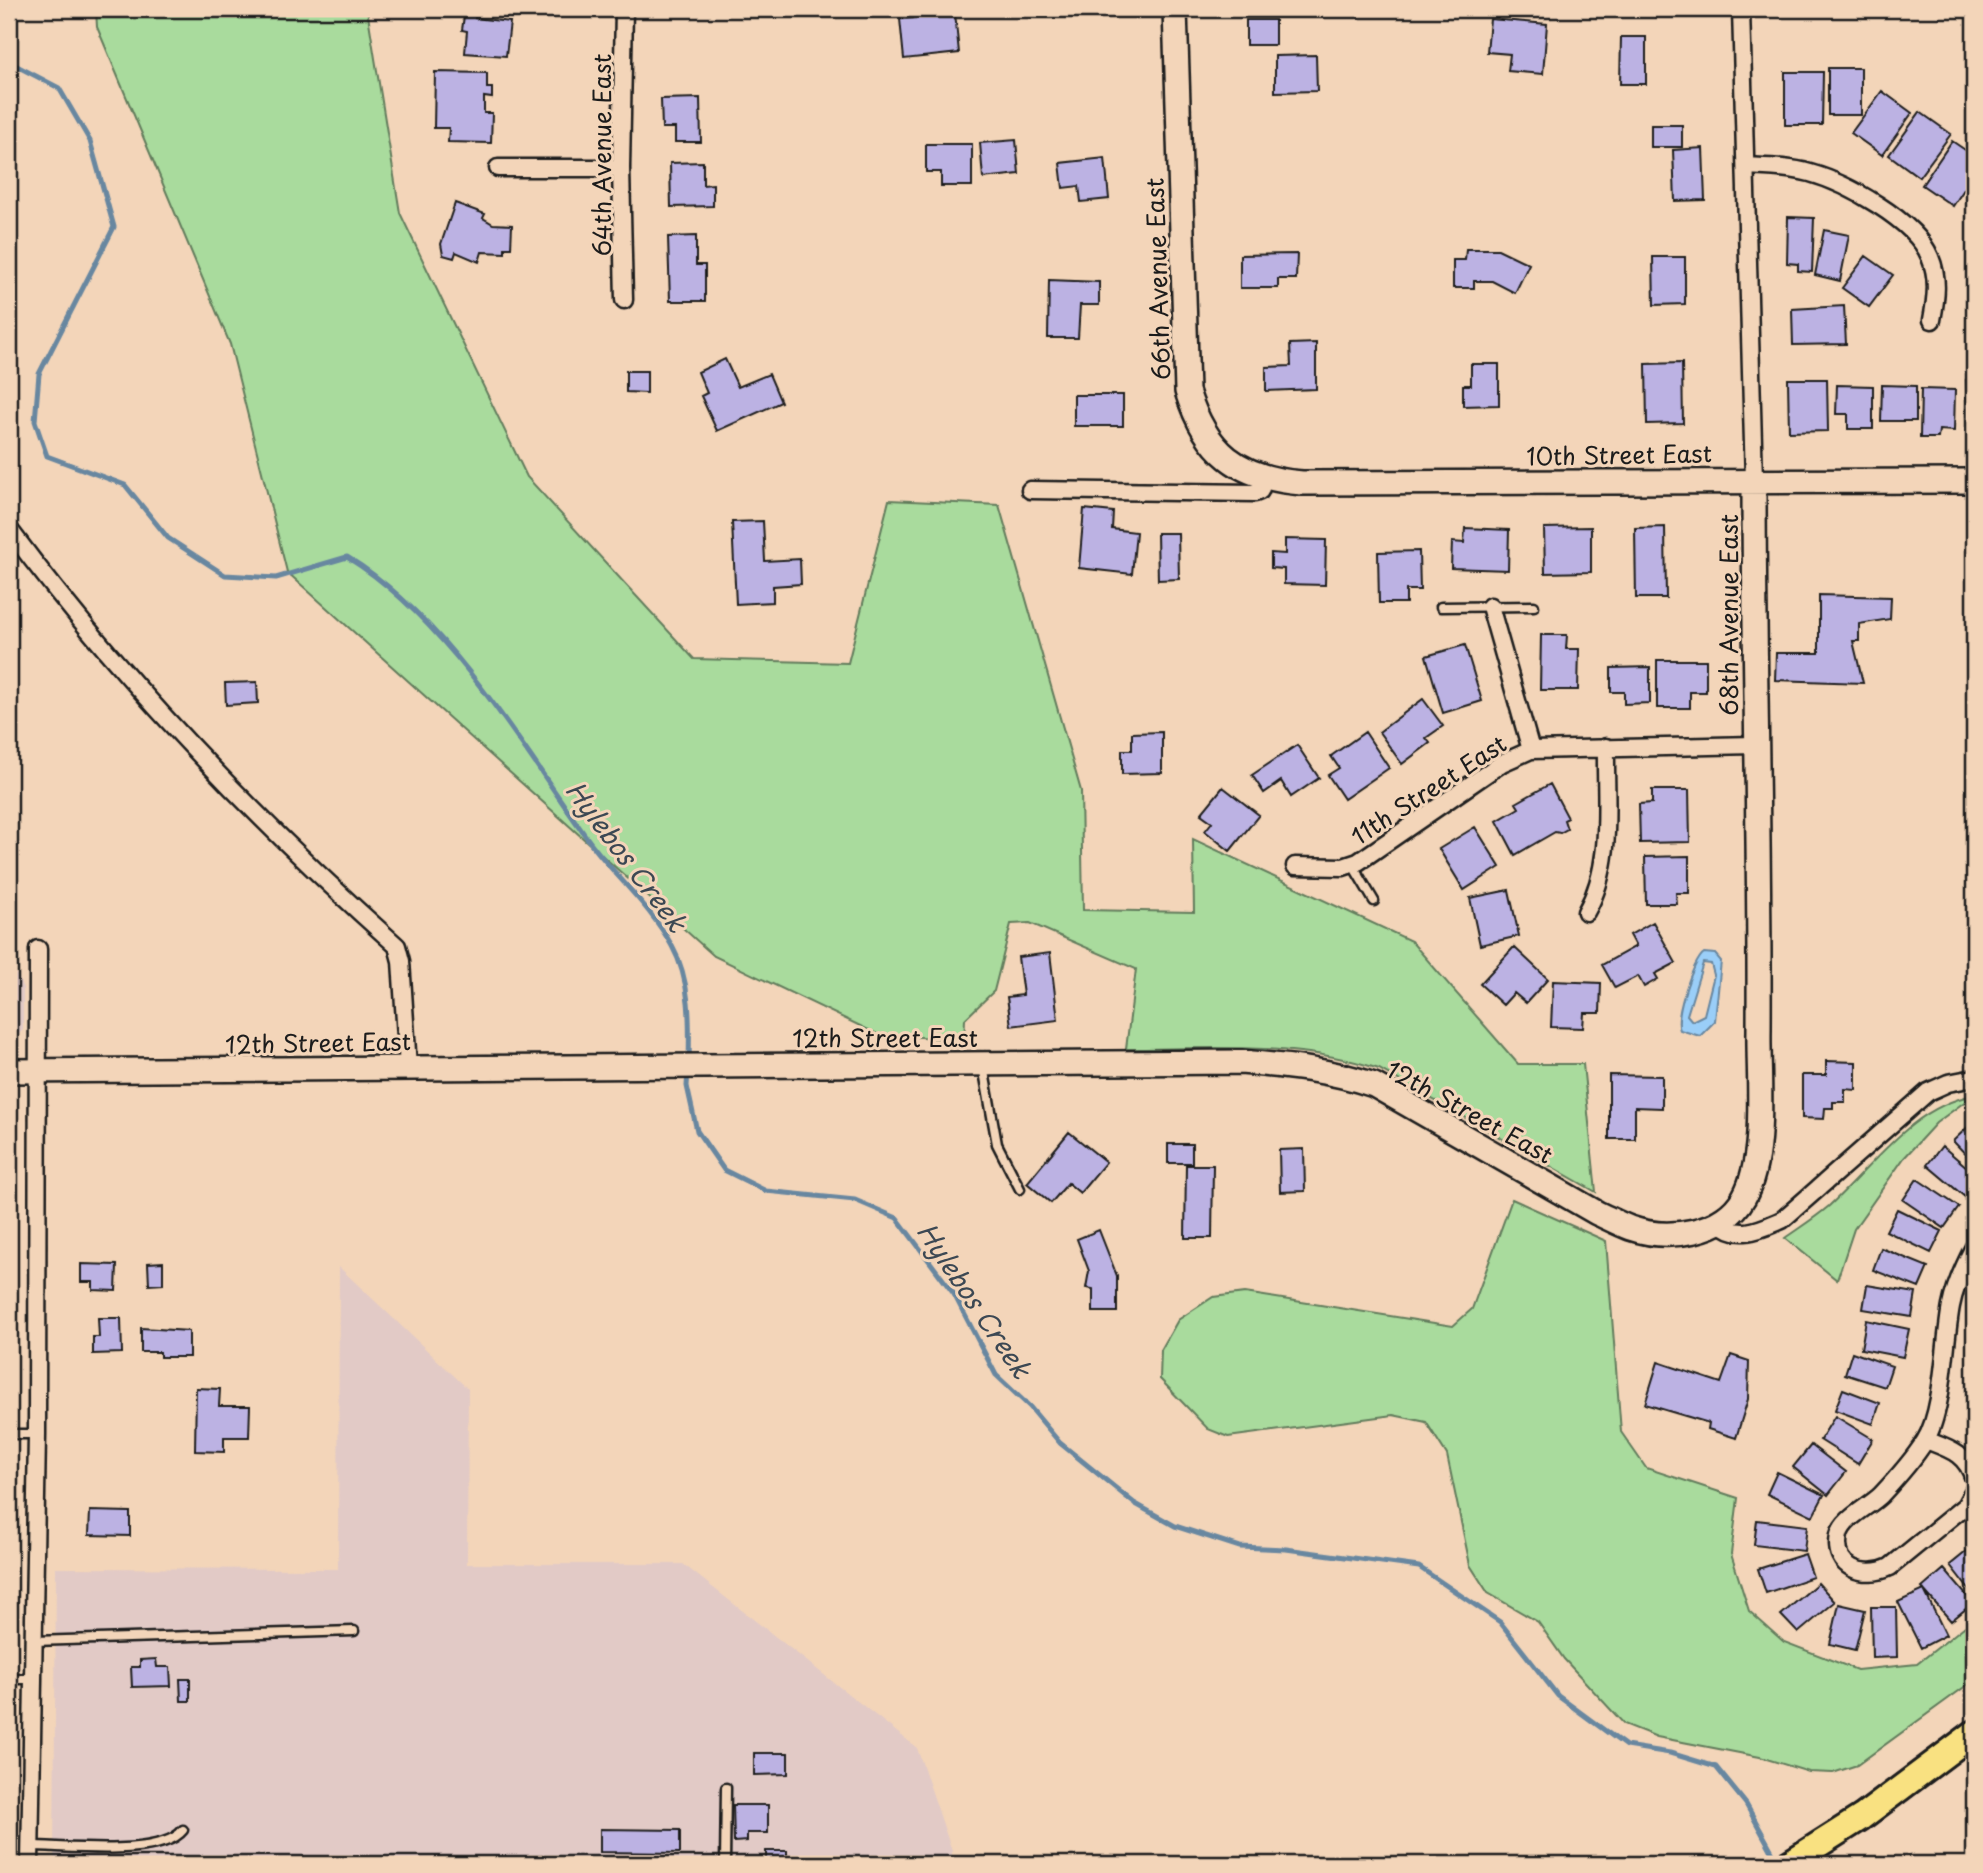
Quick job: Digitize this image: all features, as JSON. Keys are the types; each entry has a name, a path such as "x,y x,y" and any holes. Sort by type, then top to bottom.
{"main road":[{"path":"1788,1864 1826,1840 1974,1733"}],"street":[{"name":"64th Avenue East","path":"624,9 621,168 624,300"},
{"name":"66th Avenue East","path":"1175,9 1186,391 1194,413 1215,448 1237,466 1264,479"},
{"name":"68th Avenue East","path":"1724,1218 1743,1199 1751,1181 1758,1130 1754,480 1741,9"},
{"path":"1746,166 1808,172 1834,181 1900,222 1929,254 1935,271 1937,292 1932,320"},
{"path":"498,168 621,168"},
{"path":"1030,490 1255,493 1260,491 1264,479"},
{"name":"10th Street East","path":"1264,479 1302,483 1974,481"},
{"path":"9,529 116,663 187,743 280,838 397,946 401,961 408,1067"},
{"path":"1490,606 1531,750"},
{"name":"11th Street East","path":"1295,866 1352,864 1402,834 1502,763 1531,750 1755,745"},
{"path":"1586,912 1598,890 1605,850 1606,747"},
{"path":"30,1864 37,1434 38,949"},
{"name":"12th Street East","path":"9,1071 1241,1062 1343,1074 1398,1098 1597,1213 1630,1228 1679,1234 1724,1218"},
{"path":"1724,1218 1726,1229 1739,1233 1756,1231 1782,1220 1818,1192 1912,1104 1948,1083 1974,1078"},
{"path":"1974,1247 1961,1273 1951,1306 1940,1390 1926,1440 1881,1494 1844,1524 1839,1535 1839,1551 1844,1562 1862,1574 1877,1574 1890,1567 1965,1506 1974,1490"},
{"path":"1926,1440 1959,1453 1968,1461 1974,1479"}],"lane":[{"path":"1441,607 1534,606"},
{"path":"1352,864 1374,901"},
{"path":"982,1063 997,1144 1020,1189"},
{"path":"9,1434 37,1434"},
{"path":"34,1641 354,1631"},
{"path":"9,1679 34,1679"},
{"path":"725,1864 726,1788"},
{"path":"31,1846 149,1846 168,1841 183,1830"}],"shaded area":[{"path":"9,959 23,988 23,1030 9,1043"},
{"path":"9,1121 13,1125 16,1150 9,1363"},
{"path":"339,1267 468,1389 467,1564 683,1564 917,1748 952,1851 952,1864 54,1864 56,1568 338,1569"}],"green space":[{"path":"96,9 367,9 400,213 527,477 694,659 848,663 889,500 999,505 1081,791 1083,910 1194,912 1193,839 1411,941 1518,1064 1583,1064 1596,1192 1379,1069 1348,1060 1286,1050 1126,1049 1136,969 1030,923 1011,924 994,991 965,1019 964,1040 877,1034 714,956 287,572 230,344 97,27"},
{"path":"1974,1095 1936,1123 1904,1158 1854,1229 1837,1280 1785,1238 1829,1206 1912,1125 1931,1112"},
{"path":"1512,1199 1606,1241 1621,1432 1646,1468 1738,1498 1731,1554 1749,1611 1784,1642 1857,1670 1917,1664 1974,1619 1974,1680 1857,1765 1833,1773 1809,1772 1760,1757 1657,1737 1624,1724 1564,1659 1538,1622 1488,1593 1470,1565 1447,1455 1426,1422 1393,1415 1228,1437 1208,1429 1160,1379 1161,1350 1178,1320 1213,1297 1245,1293 1453,1326 1472,1309"}],"water":[{"path":"1704,953 1715,954 1721,961 1715,1021 1700,1036 1680,1030 1679,1024 1686,990","holes":["1703,963 1711,964 1714,975 1704,1015 1692,1021 1687,1015"]}],"building":[{"path":"465,9 476,9 475,18 510,22 506,56 465,53 467,31 462,30"},
{"path":"912,9 940,9 941,15 955,13 959,53 904,59 900,19 913,18"},
{"path":"1490,19 1547,24 1543,74 1508,71 1510,54 1487,52"},
{"path":"1246,20 1275,20 1275,45 1246,45"},
{"path":"1621,37 1646,37 1646,84 1620,84"},
{"path":"1316,55 1317,91 1275,92 1275,56"},
{"path":"1828,68 1861,68 1861,115 1828,115"},
{"path":"435,72 487,73 487,88 492,88 492,98 484,97 484,113 492,113 491,143 448,142 449,128 434,128"},
{"path":"1785,72 1823,72 1822,125 1785,125"},
{"path":"1882,91 1912,113 1882,155 1851,133"},
{"path":"700,98 701,142 675,142 675,128 662,128 661,99"},
{"path":"1920,112 1951,134 1919,177 1889,155"},
{"path":"1651,125 1682,125 1682,147 1651,147"},
{"path":"1016,140 1019,174 983,178 980,143"},
{"path":"1952,141 1974,156 1974,174 1953,206 1922,185"},
{"path":"926,144 972,144 972,186 941,186 941,172 926,172"},
{"path":"1703,148 1705,200 1675,201 1673,150"},
{"path":"1105,158 1109,199 1081,202 1079,186 1063,188 1060,163"},
{"path":"703,162 703,185 713,184 713,206 671,207 670,163"},
{"path":"455,203 485,214 483,218 493,224 512,225 511,248 505,248 505,253 482,252 479,262 456,252 454,258 443,255 441,244"},
{"path":"1788,217 1814,218 1812,272 1798,271 1798,264 1787,263"},
{"path":"1824,230 1849,235 1840,281 1815,275"},
{"path":"696,236 696,265 705,265 705,301 670,301 668,237"},
{"path":"1466,249 1498,249 1529,264 1515,293 1492,281 1474,281 1474,288 1453,288 1453,260 1465,260"},
{"path":"1297,254 1296,279 1278,279 1278,288 1240,288 1240,255"},
{"path":"1866,256 1893,275 1869,307 1842,288"},
{"path":"1653,257 1685,257 1685,304 1654,305"},
{"path":"1049,280 1099,282 1099,305 1080,305 1078,338 1048,338"},
{"path":"1844,306 1846,344 1793,345 1792,309"},
{"path":"1316,343 1316,389 1266,391 1266,367 1291,366 1290,344"},
{"path":"725,359 738,387 769,374 781,402 717,431 701,396 707,393 698,372"},
{"path":"1682,363 1683,423 1647,424 1646,364"},
{"path":"1471,364 1499,364 1499,405 1463,406 1463,385 1471,385"},
{"path":"626,371 647,371 647,393 626,392"},
{"path":"1788,379 1827,379 1828,431 1789,432"},
{"path":"1974,379 1974,426 1968,426 1966,380"},
{"path":"1837,385 1873,386 1873,429 1848,429 1848,414 1836,414"},
{"path":"1882,385 1916,386 1916,421 1881,421"},
{"path":"1921,389 1955,390 1954,431 1939,430 1938,438 1920,438"},
{"path":"1074,395 1123,395 1123,426 1074,426"},
{"path":"1084,509 1113,512 1112,529 1136,532 1132,574 1079,568"},
{"path":"763,521 765,561 800,559 801,584 773,586 773,602 736,604 732,522"},
{"path":"1591,527 1591,572 1545,573 1544,528"},
{"path":"1665,527 1666,598 1636,598 1635,528"},
{"path":"1465,528 1509,530 1508,570 1451,568 1452,542 1464,543"},
{"path":"1157,533 1178,533 1179,579 1158,580"},
{"path":"1285,539 1326,540 1325,585 1284,584 1284,569 1271,568 1271,553 1285,554"},
{"path":"1419,551 1420,590 1406,590 1406,603 1379,603 1378,552"},
{"path":"1819,595 1891,597 1890,619 1859,624 1859,641 1853,641 1863,683 1775,680 1776,653 1819,653"},
{"path":"1541,635 1567,635 1566,649 1579,649 1578,690 1540,690"},
{"path":"1465,645 1482,701 1443,713 1426,656"},
{"path":"1657,660 1706,660 1706,692 1690,692 1690,708 1657,708"},
{"path":"1650,667 1650,703 1624,704 1624,692 1611,692 1611,668"},
{"path":"257,682 258,703 226,705 225,683"},
{"path":"1423,699 1443,726 1426,738 1430,743 1402,764 1379,732"},
{"path":"1162,732 1162,773 1122,774 1122,750 1132,750 1132,733"},
{"path":"1365,732 1389,768 1344,799 1328,775 1339,768 1331,756"},
{"path":"1297,745 1319,778 1291,797 1281,781 1264,793 1252,775"},
{"path":"1550,784 1568,818 1564,820 1567,829 1560,833 1555,832 1515,855 1497,821 1519,808 1516,803"},
{"path":"1223,787 1259,815 1230,851 1205,831 1212,822 1201,814"},
{"path":"1652,790 1689,790 1690,842 1640,843 1639,804 1652,803"},
{"path":"1475,827 1500,867 1464,890 1439,849"},
{"path":"1689,856 1689,893 1676,893 1677,904 1646,904 1645,857"},
{"path":"1509,890 1519,936 1480,945 1470,898"},
{"path":"1653,922 1676,963 1655,974 1658,979 1644,987 1638,976 1615,988 1602,965 1636,946 1630,935"},
{"path":"1514,947 1548,979 1526,1003 1514,993 1503,1005 1480,984"},
{"path":"1050,953 1058,1020 1011,1026 1007,997 1023,995 1018,957"},
{"path":"1553,981 1601,983 1600,1013 1584,1013 1583,1028 1551,1027"},
{"path":"1826,1061 1856,1062 1856,1090 1845,1089 1845,1102 1833,1102 1833,1108 1825,1108 1824,1119 1802,1118 1802,1075 1826,1075"},
{"path":"1609,1075 1662,1076 1662,1108 1635,1107 1635,1139 1609,1139"},
{"path":"1972,1123 1974,1125 1974,1163 1953,1141"},
{"path":"1069,1132 1106,1162 1080,1193 1068,1183 1051,1203 1027,1183"},
{"path":"1168,1144 1192,1144 1192,1163 1168,1163"},
{"path":"1942,1146 1974,1173 1974,1187 1965,1197 1927,1165"},
{"path":"1304,1149 1305,1191 1280,1192 1279,1150"},
{"path":"1186,1165 1213,1165 1212,1238 1185,1238"},
{"path":"1917,1179 1959,1207 1944,1228 1903,1200"},
{"path":"1897,1209 1942,1231 1931,1253 1886,1231"},
{"path":"1099,1230 1117,1276 1117,1312 1093,1312 1093,1289 1086,1288 1089,1271 1077,1239"},
{"path":"1881,1248 1928,1267 1919,1288 1873,1270"},
{"path":"163,1262 163,1284 149,1285 148,1263"},
{"path":"81,1264 117,1265 116,1291 93,1290 93,1282 81,1282"},
{"path":"1867,1285 1916,1293 1912,1317 1863,1309"},
{"path":"98,1318 121,1318 122,1353 93,1354 93,1337 99,1337"},
{"path":"1866,1320 1909,1329 1903,1357 1861,1349"},
{"path":"141,1328 189,1331 189,1357 160,1357 160,1352 141,1352"},
{"path":"1852,1352 1892,1366 1885,1387 1845,1374"},
{"path":"1731,1355 1749,1361 1748,1399 1736,1438 1708,1429 1709,1423 1645,1404 1658,1362 1721,1383"},
{"path":"196,1388 220,1389 219,1406 250,1406 249,1437 224,1437 224,1452 195,1451"},
{"path":"1843,1389 1880,1403 1873,1424 1835,1410"},
{"path":"1835,1416 1873,1439 1858,1464 1820,1440"},
{"path":"1811,1445 1846,1472 1828,1495 1793,1467"},
{"path":"1777,1472 1824,1495 1813,1516 1767,1494"},
{"path":"90,1511 130,1512 130,1536 89,1535"},
{"path":"1757,1520 1807,1526 1804,1551 1754,1545"},
{"path":"1972,1547 1974,1550 1974,1596 1950,1565"},
{"path":"1805,1554 1813,1577 1766,1593 1758,1569"},
{"path":"1944,1569 1973,1603 1951,1621 1922,1588"},
{"path":"1818,1583 1835,1602 1798,1633 1781,1615"},
{"path":"1924,1590 1946,1635 1921,1648 1898,1602"},
{"path":"1839,1604 1865,1610 1855,1650 1830,1644"},
{"path":"1871,1607 1896,1607 1897,1657 1872,1658"},
{"path":"156,1659 157,1667 170,1667 171,1686 132,1687 131,1667 140,1667 140,1660"},
{"path":"180,1679 190,1679 190,1701 181,1701"},
{"path":"754,1753 788,1753 788,1774 754,1775"},
{"path":"733,1805 768,1805 768,1833 747,1833 747,1841 734,1842"},
{"path":"600,1829 680,1830 680,1853 600,1852"},
{"path":"766,1851 787,1851 787,1864 766,1864"}],"waterway":[{"name":"Hylebos Creek","path":"9,62 59,88 90,141 114,227 39,374 35,421 47,456 125,485 168,538 225,575 276,578 347,557 383,582 417,613 479,685 587,838 663,931 678,959 686,987 689,1061"},
{"name":"Hylebos Creek","path":"688,1071 687,1086 697,1131 724,1170 766,1191 855,1200 897,1218 954,1294 996,1375 1030,1407 1060,1443 1134,1503 1175,1526 1240,1547 1286,1549 1419,1567 1500,1622 1558,1696 1626,1746 1670,1753 1716,1767 1746,1804 1779,1864"}]}
